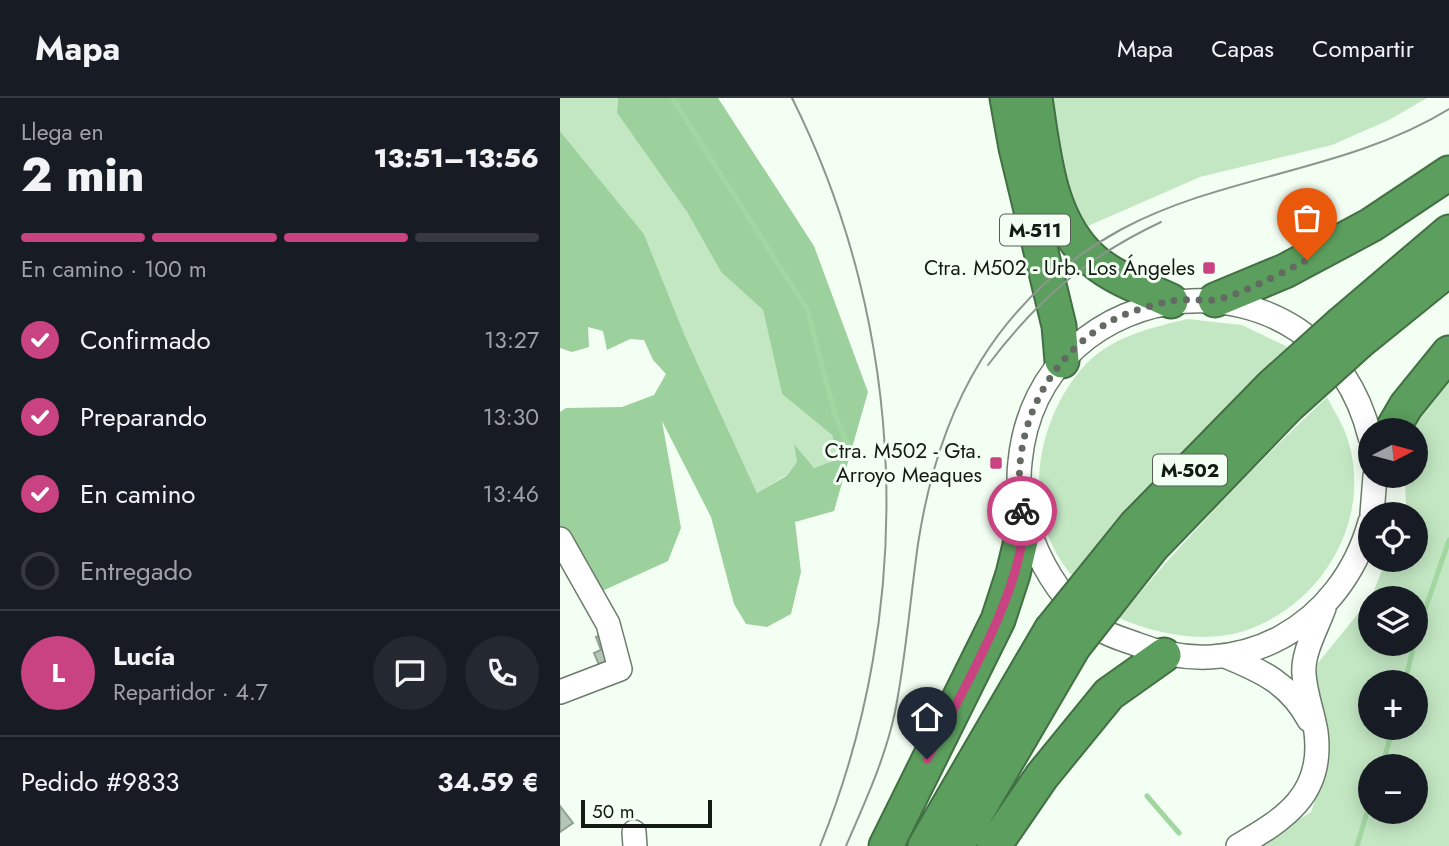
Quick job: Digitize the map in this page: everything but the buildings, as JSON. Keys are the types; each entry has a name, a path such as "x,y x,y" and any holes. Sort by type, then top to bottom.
{"highway":[{"name":"M-511","path":"1007,98 1024,184 1059,326 1062,361"},
{"name":"M-511","path":"1035,98 1051,191 1067,229 1095,261 1171,301"},
{"path":"1215,300 1285,271 1371,225 1449,173"},
{"name":"M-502","path":"926,846 1062,638 1289,407 1351,333 1449,232"},
{"name":"M-502","path":"1351,333 1449,269"},
{"path":"1399,418 1449,353"},
{"path":"886,846 998,620 1025,524"},
{"name":"M-502","path":"957,846 1062,638"},
{"path":"994,846 1042,776 1109,694 1164,655"}],"street":[{"name":"M-511","path":"1358,558 1346,579 1325,605 1296,629 1262,646 1225,656 1194,658 1164,655 1102,630 1053,584 1025,524 1019,493 1020,462 1027,425 1041,391 1062,361 1111,321 1171,301 1215,300 1263,311 1305,335 1340,369 1365,418"},
{"path":"560,538 608,624 620,669 560,692"},
{"path":"1238,846 1280,822 1301,800 1317,765 1316,735 1304,674 1304,660 1325,605"},
{"path":"1225,656 1278,681 1293,695 1316,735"}],"green space":[{"path":"560,98 618,98 617,113 687,212 721,272 763,310 782,394 832,435 838,459 814,468 794,445 798,461 786,475 757,493 685,336 644,234 560,131"},
{"path":"618,98 718,98 814,246 868,392 834,511 795,522 801,572 791,614 767,627 746,624 734,604 711,517 662,421 681,528 668,561 589,597 560,551 560,412 566,408 622,407 654,395 666,374 653,360 644,340 630,339 607,350 603,331 588,327 589,347 572,352 560,348 560,131 644,234 685,336 757,493 786,476 797,462 794,444 814,468 838,459 832,435 782,394 763,310 721,272 687,212 617,113"},
{"path":"1051,98 1427,98 1389,120 1332,145 1200,177 1088,226 1079,213 1066,182"},
{"path":"1187,319 1242,325 1292,349 1075,579 1057,555 1046,528 1040,500 1044,441 1054,413 1068,387 1086,364 1108,346 1133,334"},
{"path":"1449,374 1449,846 1256,846 1311,812 1330,755 1313,669 1358,614 1358,656 1428,656 1428,586 1376,586 1381,572 1428,572 1428,502 1406,502 1405,488 1428,488 1428,418 1418,418"},
{"path":"1327,397 1348,440 1354,470 1353,501 1346,529 1334,556 1317,581 1296,602 1272,619 1228,635 1196,637 1164,633 1119,618 1220,504"}],"waterway":[{"path":"672,98 807,309 835,415 848,445"},
{"path":"1428,601 1449,540"},
{"path":"1408,670 1411,656"},
{"path":"1385,754 1390,740"},
{"path":"1147,796 1179,833"},
{"path":"1357,846 1364,824"}],"tram line":[{"path":"792,98 830,187 859,279 877,373 886,469 884,565 873,660 851,754 820,846"},
{"path":"846,846 891,729 905,649 918,544 941,447 959,402 981,361 1008,323 1040,288 1078,257 1122,229 1202,196 1369,147 1410,130 1449,109"},
{"path":"988,365 1025,320 1065,282 1109,250 1161,222"}],"way so far":[{"path":"1022,511 1019,493 1020,462 1027,425 1041,391 1062,361 1111,321 1171,301 1215,300 1307,260"}],"place":[{"name":"Ctra. M502 - Urb. Los Ángeles","path":"1209,268"},
{"name":"Ctra. M502 - Gta. Arroyo Meaques","path":"996,463"}],"route":[{"path":"927,759 998,620 1025,524 1022,511"}]}
